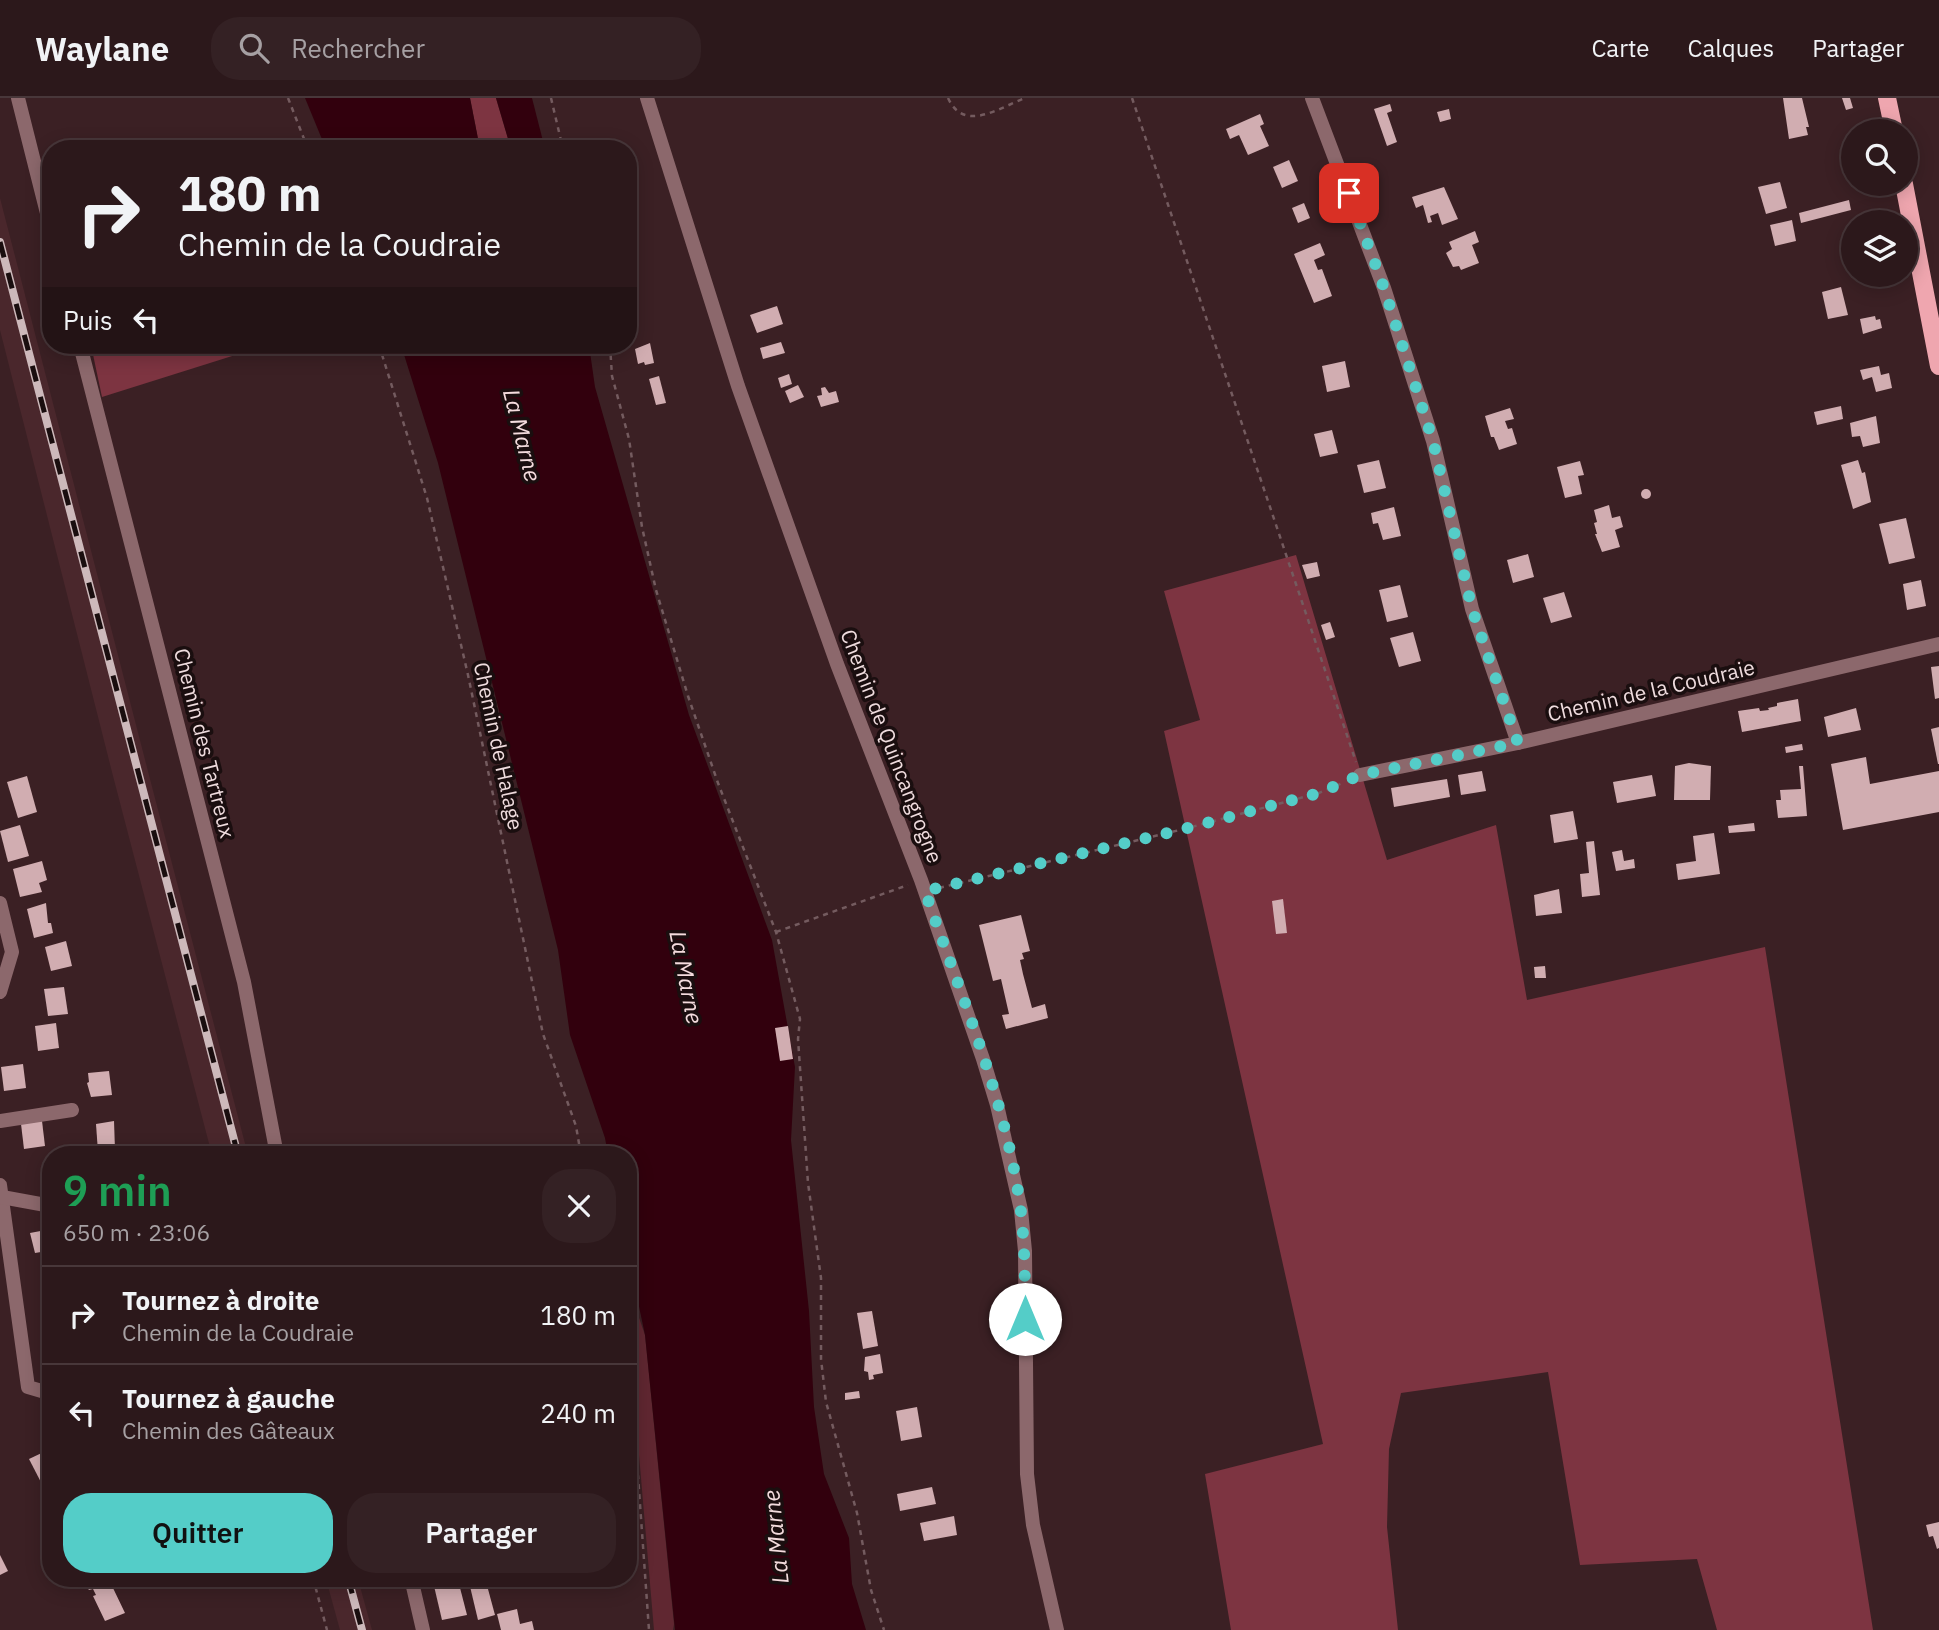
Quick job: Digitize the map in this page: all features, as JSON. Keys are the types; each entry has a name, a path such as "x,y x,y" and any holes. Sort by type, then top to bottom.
{"main road":[{"path":"1887,98 1891,119"},
{"path":"1906,196 1939,366"}],"street":[{"path":"18,98 42,193"},
{"name":"Chemin de Quincangrogne","path":"647,98 738,386 837,664 923,886 984,1059 1008,1147 1021,1210 1025,1251 1027,1474 1033,1525 1057,1630"},
{"path":"1312,98 1384,288 1433,441 1472,609 1518,743"},
{"name":"Chemin des Tartreux","path":"82,354 244,982 275,1146"},
{"name":"Chemin de la Coudraie","path":"1360,775 1518,743 1939,644"},
{"path":"0,903 12,952 0,992"},
{"path":"0,1121 72,1110"},
{"path":"42,1203 1,1191 28,1387 42,1391"},
{"path":"413,1587 424,1630"}],"path":[{"path":"288,98 304,140"},
{"path":"551,98 561,140"},
{"path":"948,98 960,114 976,117 1025,98"},
{"path":"776,932 923,886 1184,829 1319,793 1360,775 1132,98"},
{"name":"Chemin de Halage","path":"382,354 427,498 468,676 543,1034 576,1126 579,1146"},
{"path":"611,354 612,376 629,439 642,527 656,590 713,771 776,932 800,1019 798,1039 808,1183 821,1278 821,1359 826,1402 854,1500 871,1590 884,1630"},
{"path":"637,1470 649,1630"},
{"path":"315,1587 327,1630"}],"shaded area":[{"path":"470,98 496,98 508,140 478,140"},
{"path":"0,198 246,1146 210,1146 0,330"},
{"path":"93,354 238,354 102,397"},
{"path":"1296,555 1387,860 1496,825 1527,1000 1765,947 1873,1630 1717,1630 1697,1559 1580,1565 1548,1372 1401,1393 1389,1449 1387,1527 1398,1630 1231,1630 1205,1474 1323,1444 1164,731 1200,720 1164,591"},
{"path":"637,1312 645,1335 674,1624 673,1630 654,1630 637,1431"},
{"path":"328,1587 360,1587 372,1630 340,1630"}],"water":[{"path":"305,98 470,98 478,140 322,140"},
{"path":"496,98 532,98 543,140 508,140"},
{"name":"La Marne","path":"404,354 590,354 595,387 689,715 772,940 795,1067 791,1140 809,1311 814,1407 824,1474 849,1538 852,1584 866,1630 675,1630 645,1335 637,1297 637,1146 606,1146 570,1035 558,950 438,463"}],"building":[{"path":"1783,98 1802,98 1809,127 1806,127 1808,135 1789,139"},
{"path":"1842,98 1850,98 1853,108 1846,110"},
{"path":"1390,104 1392,111 1387,113 1397,142 1387,146 1374,109"},
{"path":"1449,109 1451,119 1440,122 1437,112"},
{"path":"1260,114 1264,124 1260,126 1269,146 1248,155 1239,135 1230,139 1226,129"},
{"path":"1289,160 1298,181 1282,188 1273,167"},
{"path":"1780,182 1787,208 1766,214 1758,187"},
{"path":"1444,187 1458,219 1442,225 1438,213 1430,216 1432,222 1428,223 1423,205 1416,208 1412,197"},
{"path":"1849,200 1851,210 1841,210 1841,213 1801,223 1799,213"},
{"path":"1304,203 1310,218 1298,223 1292,208"},
{"path":"1792,220 1796,241 1775,246 1770,225"},
{"path":"1475,231 1479,242 1472,245 1479,263 1461,270 1459,266 1453,267 1446,253 1452,249 1449,242"},
{"path":"1320,243 1325,255 1314,260 1318,270 1322,269 1332,296 1314,303 1294,254"},
{"path":"1841,287 1848,315 1828,319 1822,292"},
{"path":"777,306 783,324 757,333 750,315"},
{"path":"1875,316 1876,320 1880,319 1882,328 1863,334 1860,319"},
{"path":"781,342 785,353 763,359 760,348"},
{"path":"650,343 654,363 638,364 637,348"},
{"path":"1345,361 1350,387 1327,392 1322,366"},
{"path":"1879,366 1881,375 1889,373 1892,388 1876,392 1872,377 1863,380 1860,370"},
{"path":"789,374 792,384 781,388 778,378"},
{"path":"659,376 666,403 656,405 649,379"},
{"path":"798,385 804,397 790,403 785,391"},
{"path":"825,387 829,393 836,391 839,402 821,407 817,396 822,395 821,388"},
{"path":"1841,406 1843,419 1817,425 1814,412"},
{"path":"1510,408 1514,419 1505,421 1508,429 1512,428 1517,444 1499,450 1494,437 1491,437 1485,416"},
{"path":"1876,416 1880,443 1863,447 1860,436 1852,437 1850,423"},
{"path":"1332,430 1338,453 1320,457 1314,434"},
{"path":"1379,460 1386,488 1364,493 1357,465"},
{"path":"1858,460 1862,473 1865,472 1871,502 1853,509 1841,465"},
{"path":"1580,461 1584,475 1578,476 1582,494 1565,498 1557,467"},
{"path":"1646,489 1650,490 1650,498 1646,499 1642,498 1641,494 1642,490"},
{"path":"1609,505 1612,518 1620,516 1623,527 1615,530 1620,547 1602,552 1595,534 1594,523 1597,522 1594,510"},
{"path":"1394,507 1401,536 1383,540 1378,523 1373,524 1371,513"},
{"path":"1906,518 1915,558 1889,564 1879,524"},
{"path":"1528,554 1534,577 1513,583 1507,560"},
{"path":"1317,562 1320,576 1307,579 1302,565"},
{"path":"1921,580 1926,606 1907,610 1903,584"},
{"path":"1400,585 1408,617 1387,622 1379,590"},
{"path":"1564,592 1572,617 1551,623 1543,598"},
{"path":"1330,622 1335,637 1326,640 1321,625"},
{"path":"1413,632 1421,661 1399,667 1390,638"},
{"path":"1939,666 1939,698 1935,699 1931,667"},
{"path":"1798,699 1801,721 1742,732 1738,711 1759,708 1760,711 1769,710 1768,708 1777,706 1777,703"},
{"path":"1856,708 1861,730 1828,737 1824,717"},
{"path":"1939,727 1939,764 1938,764 1931,729"},
{"path":"1802,744 1803,750 1786,753 1785,747"},
{"path":"1866,757 1870,784 1939,771 1939,812 1843,830 1831,764"},
{"path":"1689,763 1711,766 1710,800 1674,800 1675,766"},
{"path":"1799,766 1803,766 1807,816 1778,818 1776,800 1781,800 1780,790 1801,789"},
{"path":"1482,771 1486,791 1461,795 1458,775"},
{"path":"1652,775 1656,796 1617,803 1613,782"},
{"path":"27,776 37,812 18,818 7,782"},
{"path":"1447,779 1450,797 1394,807 1391,788"},
{"path":"1573,811 1578,839 1554,843 1550,815"},
{"path":"1754,823 1755,831 1729,833 1728,826"},
{"path":"20,825 29,856 8,862 0,831"},
{"path":"1714,833 1720,874 1678,880 1676,864 1696,861 1693,836"},
{"path":"1594,841 1600,895 1582,897 1580,874 1589,873 1586,842"},
{"path":"1622,850 1624,861 1634,859 1635,868 1616,871 1612,852"},
{"path":"42,861 47,880 39,883 42,892 20,897 13,869"},
{"path":"1559,889 1562,913 1536,916 1534,895"},
{"path":"1283,899 1287,933 1276,934 1272,901"},
{"path":"46,903 48,923 51,923 53,933 34,938 27,909"},
{"path":"1021,915 1030,951 1022,953 1024,959 1020,960 1023,974 1032,1008 1045,1004 1048,1018 1006,1029 1002,1015 1009,1014 1001,979 993,981 979,925"},
{"path":"66,941 72,966 51,971 45,947"},
{"path":"1545,966 1546,978 1535,978 1534,967"},
{"path":"64,987 68,1014 48,1016 44,989"},
{"path":"56,1023 59,1048 38,1051 35,1026"},
{"path":"788,1026 793,1059 780,1061 775,1028"},
{"path":"23,1064 26,1088 4,1091 1,1067"},
{"path":"109,1071 112,1095 91,1097 87,1083 88,1073"},
{"path":"42,1121 45,1146 24,1149 21,1124"},
{"path":"114,1121 115,1146 98,1146 96,1124"},
{"path":"42,1231 42,1257 41,1252 35,1253 30,1233"},
{"path":"872,1311 878,1346 863,1349 857,1313"},
{"path":"880,1354 883,1373 873,1375 874,1379 869,1380 868,1372 864,1371 865,1357"},
{"path":"859,1391 860,1398 845,1400 845,1393"},
{"path":"917,1407 922,1437 901,1441 896,1411"},
{"path":"42,1453 42,1484 29,1459"},
{"path":"932,1487 936,1504 900,1511 897,1494"},
{"path":"954,1516 957,1535 924,1541 920,1523"},
{"path":"1939,1522 1937,1549 1933,1536 1929,1537 1926,1525"},
{"path":"0,1555 8,1571 0,1575"},
{"path":"87,1587 114,1587 125,1613 105,1621 93,1596 96,1595 93,1589 89,1590"},
{"path":"434,1587 460,1587 467,1615 442,1620"},
{"path":"470,1587 487,1587 495,1615 478,1620"},
{"path":"517,1609 520,1624 532,1621 534,1630 501,1630 497,1614"}],"railway":[{"path":"0,242 236,1146"},
{"path":"350,1587 362,1630"}],"route":[{"path":"1025,1319 1025,1251 1021,1210 1008,1147 984,1059 925,891 1184,829 1319,793 1360,775 1518,743 1472,609 1433,441 1384,288 1349,193"}]}
